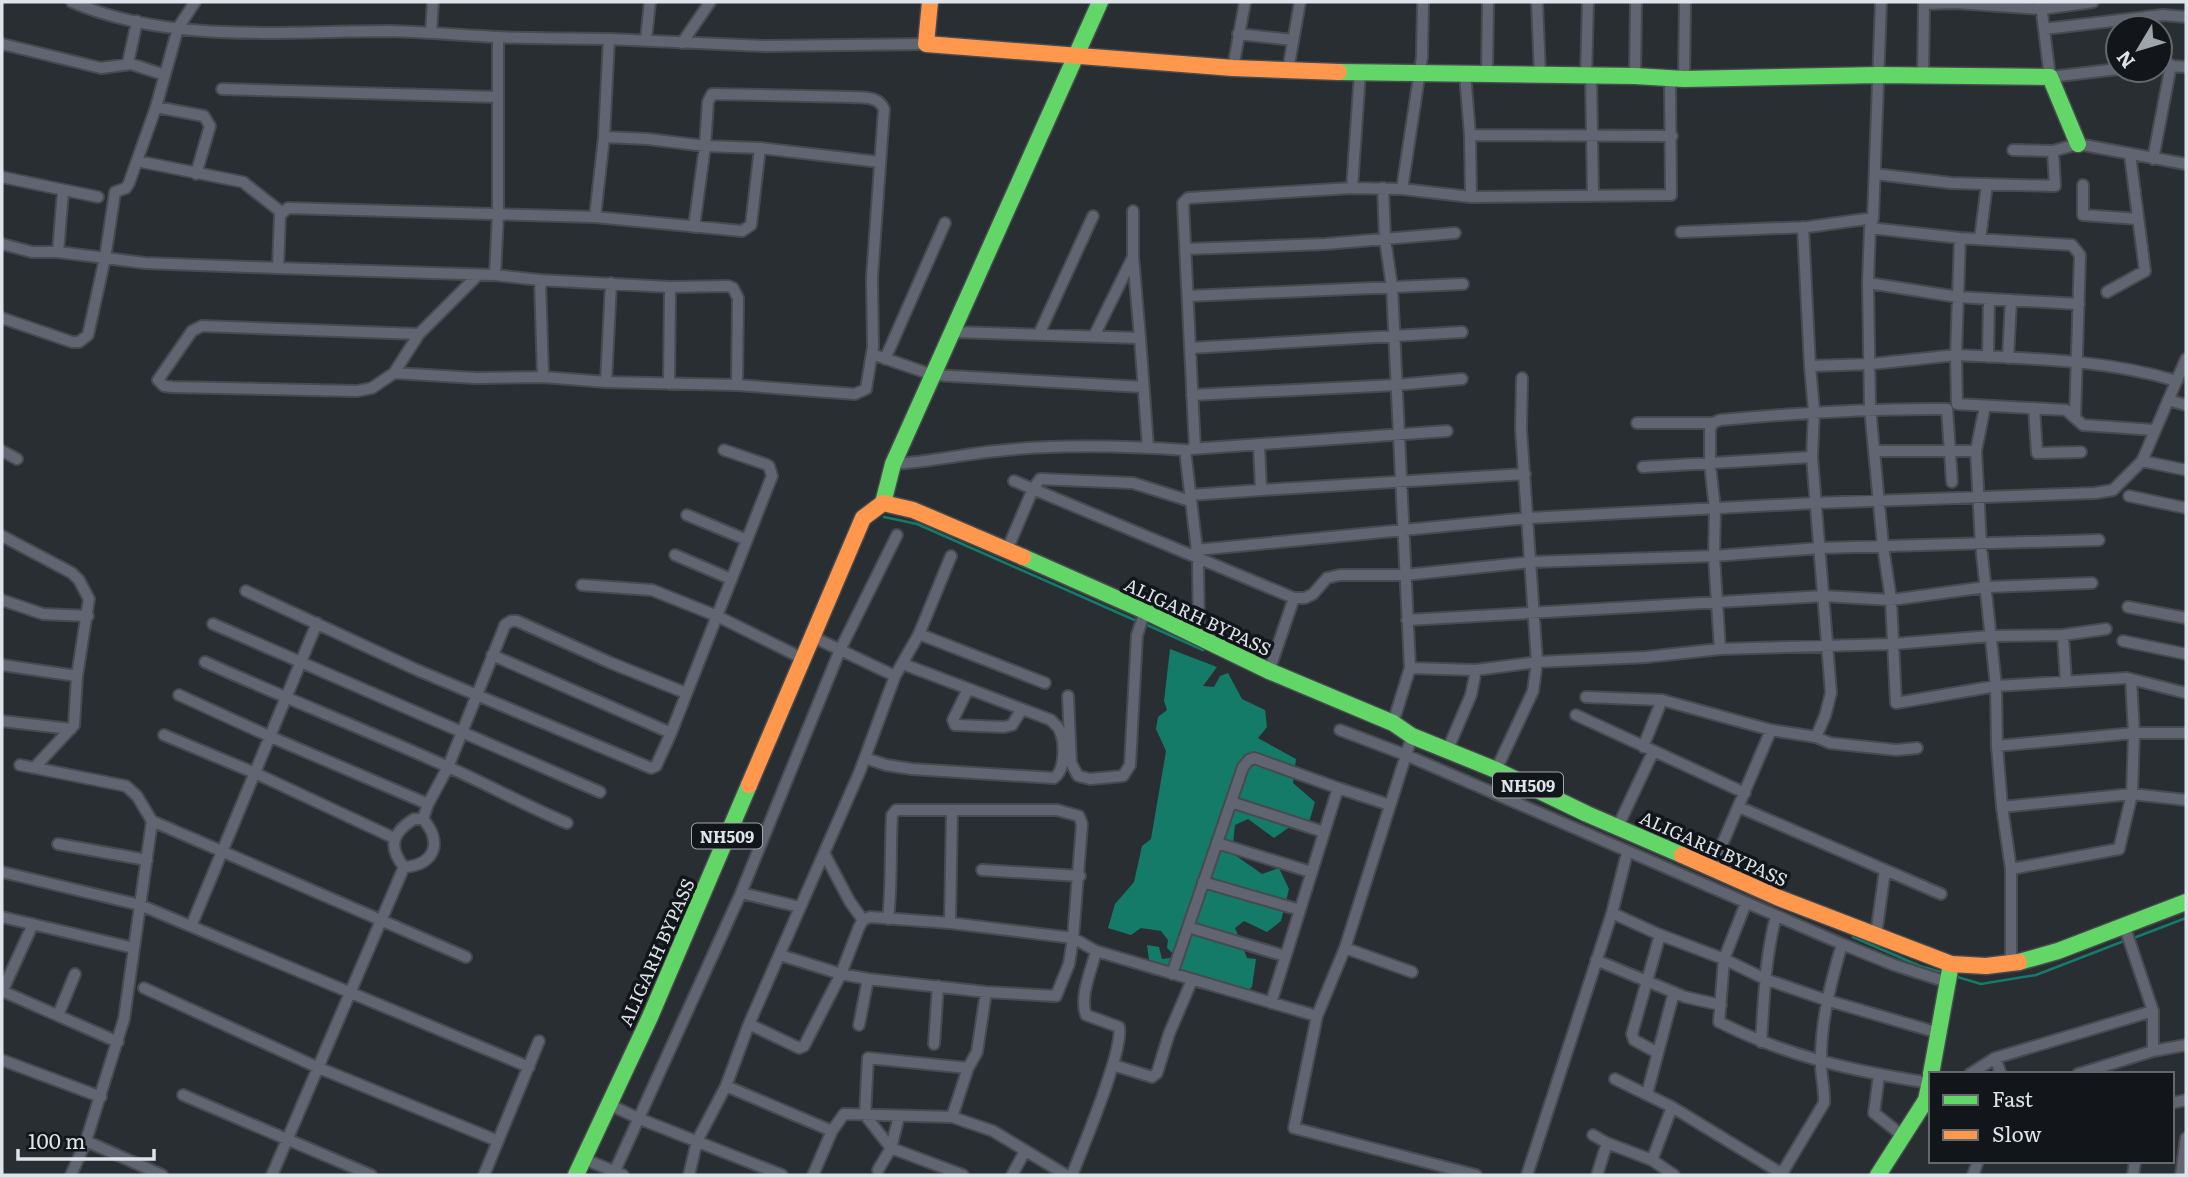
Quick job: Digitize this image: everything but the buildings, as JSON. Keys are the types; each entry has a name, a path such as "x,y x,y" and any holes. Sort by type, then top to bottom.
{"main road":[{"path":"930,2 926,44 1233,68 1418,75 1677,78 1878,75 2050,77 2078,144"},
{"path":"883,503 894,464 1100,2"},
{"name":"ALIGARH BYPASS","path":"576,1175 589,1160 804,659 826,643 863,518 883,503 913,510 1007,550 1142,618 1199,639 1393,723 1410,745 1447,751 1496,770 1779,898 1876,935 1949,974 2011,964 2058,951 2126,928 2186,902"},
{"path":"1932,1072 1949,974"},
{"path":"1878,1175 1929,1088"}],"street":[{"path":"72,2 114,18 219,32 430,32 498,37 646,39 765,46 926,44"},
{"path":"2,318 72,342 83,340 88,335 105,258 115,192 128,186 156,107 178,28 195,2"},
{"path":"430,32 433,2"},
{"path":"646,39 650,2"},
{"path":"682,43 710,2"},
{"path":"1233,68 1245,2"},
{"path":"1288,70 1300,2"},
{"path":"1402,189 1422,57 1423,2"},
{"path":"1487,75 1488,2"},
{"path":"1537,2 1540,76"},
{"path":"1588,2 1593,195"},
{"path":"1635,76 1636,2"},
{"path":"1199,639 1197,555 1190,498 1192,395 1183,203 1188,198 1352,188 1402,189 1471,197 1671,195 1672,136 1685,2"},
{"path":"1881,2 1868,283 1870,408 1891,600 1896,703 1996,686 2131,679 2186,693"},
{"path":"1923,76 1924,4 2042,5 2093,2"},
{"path":"2042,5 2050,77 2104,71"},
{"path":"2045,29 2163,15 2186,18"},
{"path":"128,63 137,22"},
{"path":"1238,34 1293,40"},
{"path":"495,275 498,214 498,37"},
{"path":"596,218 604,137 609,39"},
{"path":"2,44 101,68 128,63 165,75"},
{"path":"1352,188 1360,73"},
{"path":"1465,74 1471,197"},
{"path":"2153,159 2163,84"},
{"path":"222,89 497,97"},
{"path":"394,373 476,378 543,377 606,382 737,385 860,393 866,389 872,354 872,278 884,109 881,103 874,99 712,94 708,102 694,227"},
{"path":"156,107 204,116 211,125 196,174"},
{"path":"1469,135 1672,136"},
{"path":"604,137 760,148 880,162"},
{"path":"2013,150 2053,152 2078,144 2186,164"},
{"path":"281,212 288,208 596,218 743,231 750,227 760,148"},
{"path":"1875,174 1951,183 2055,186 2053,152"},
{"path":"2107,292 2145,271 2130,155"},
{"path":"137,161 243,182 281,212"},
{"path":"2,177 98,197"},
{"path":"1980,239 1987,184"},
{"path":"2083,185 2083,215 2138,219"},
{"path":"1383,188 1385,239 1392,287 1410,668 1393,723"},
{"path":"58,251 63,191"},
{"path":"1133,211 1133,256 1148,447"},
{"path":"278,268 281,212"},
{"path":"1039,334 1093,216"},
{"path":"885,359 945,223"},
{"path":"1681,232 1872,223 1960,238 2072,244 2080,255 2077,360 2071,407 2075,418 2083,425 2155,430"},
{"path":"1803,227 1814,411 1812,457 1831,693 1816,737"},
{"path":"1185,249 1325,244 1455,233"},
{"path":"1952,482 1949,449 1960,238"},
{"path":"2,244 32,252 58,251 145,263 495,275 540,281 670,287 728,286 733,288 738,298 737,385"},
{"path":"1094,337 1133,256"},
{"path":"419,334 202,326 192,331 158,380 164,386 172,387 357,391 372,388 394,373 419,334 478,275"},
{"path":"540,281 543,377"},
{"path":"606,382 611,283"},
{"path":"1868,283 1958,297 2079,304"},
{"path":"1188,296 1463,284"},
{"path":"669,384 670,287"},
{"path":"1988,357 1989,299"},
{"path":"2008,358 2011,300"},
{"path":"954,332 1140,338"},
{"path":"1190,348 1462,332"},
{"path":"872,354 933,375 1143,387"},
{"path":"1810,366 1871,364 1956,355 2077,360 2139,370 2176,381"},
{"path":"1197,555 1403,529 1529,518 1879,500 1980,499 2113,490 2142,461 2186,359"},
{"path":"1496,770 1533,691 1537,662 1521,429 1522,378"},
{"path":"1192,395 1396,386 1462,379"},
{"path":"2168,400 2186,405"},
{"path":"1985,406 1976,451 1981,545 1996,686 2002,807 2011,869 2011,964"},
{"path":"1637,423 1713,423 1720,419 1870,408 2071,407"},
{"path":"2034,408 2037,453 2081,452"},
{"path":"1713,423 1710,429 1710,464 1715,509 1714,556 1720,649"},
{"path":"894,464 1005,450 1080,446 1190,449 1447,431"},
{"path":"1259,445 1262,490"},
{"path":"246,591 417,670 648,768 656,766 772,476 771,470 765,464 724,450"},
{"path":"2,451 18,459"},
{"path":"1875,451 1976,451"},
{"path":"1643,467 1812,457"},
{"path":"2142,461 2186,470"},
{"path":"1007,550 1033,489 1040,479 1133,484 1190,498 1262,490 1525,474"},
{"path":"1014,481 1197,555 1294,598 1305,598 1327,578 1340,575 1405,575 1531,562 1714,556 1820,548 2099,540"},
{"path":"2129,496 2186,508"},
{"path":"687,515 747,540"},
{"path":"589,1160 615,1173 637,1117 741,894 826,643 897,535"},
{"path":"2,536 72,573 89,599 74,725 34,768"},
{"path":"675,555 731,579"},
{"path":"689,1175 696,1141 726,1086 749,1024 865,758 895,676 919,634 951,556"},
{"path":"1407,620 1824,596 1891,600 1986,587 2092,583"},
{"path":"582,585 652,590 717,616 804,659"},
{"path":"1269,671 1294,598"},
{"path":"2,600 43,614 88,615"},
{"path":"2128,607 2186,618"},
{"path":"1068,696 1071,763 1078,776 1090,779 1124,776 1130,765 1134,674 1142,618"},
{"path":"423,819 505,625 511,621 517,621 686,693"},
{"path":"192,925 317,623"},
{"path":"213,624 600,792"},
{"path":"1410,668 1476,670 1537,662 1646,657 1720,649 1893,644 1990,636 2063,635 2106,629"},
{"path":"919,634 1045,683"},
{"path":"2063,635 2066,682"},
{"path":"2123,641 2186,654"},
{"path":"826,643 895,676"},
{"path":"492,655 671,733"},
{"path":"205,662 447,766 512,800 567,824"},
{"path":"865,758 912,769 1054,778 1060,774 1063,764 1060,730 1051,720 903,664"},
{"path":"2,665 78,676"},
{"path":"1447,751 1471,695 1476,670"},
{"path":"2011,869 2119,849 2132,794 2134,733 2131,679"},
{"path":"968,689 953,720 955,725 1004,727 1012,725 1022,709"},
{"path":"179,695 428,804"},
{"path":"1586,697 1662,700 1770,730 1816,737 1830,743 1896,750 1917,748"},
{"path":"1618,826 1648,749 1662,700"},
{"path":"1576,715 1745,793"},
{"path":"2,721 71,729"},
{"path":"1340,730 1410,745 1628,853 1776,916 1894,965 1949,974"},
{"path":"1712,868 1770,730"},
{"path":"1997,747 2134,733 2186,733"},
{"path":"164,734 394,838"},
{"path":"1410,745 1345,948 1317,1016 1294,1128 1476,1175"},
{"path":"1172,974 1242,767 1249,760 1254,758 1390,805"},
{"path":"20,765 127,786 137,796 152,821 466,957"},
{"path":"1271,1003 1338,788"},
{"path":"2002,807 2132,794 2186,800"},
{"path":"1231,802 1324,832"},
{"path":"1739,807 1941,894"},
{"path":"780,955 841,974 868,979 986,992 1056,996 1069,964 1073,938 1080,876 1082,824 1079,816 1057,810 901,809 892,815 888,919"},
{"path":"950,923 952,810"},
{"path":"404,867 395,853 394,838 400,828 414,819 423,819"},
{"path":"404,867 415,866 432,854 435,843 432,830 423,819"},
{"path":"71,1175 101,1097 124,1019 152,821"},
{"path":"1216,843 1311,872"},
{"path":"58,844 146,860"},
{"path":"824,853 850,902 863,920"},
{"path":"1527,1175 1612,913 1628,853"},
{"path":"272,1175 404,867"},
{"path":"982,870 1080,876"},
{"path":"1876,935 1885,870"},
{"path":"2,872 140,905 530,1067"},
{"path":"1203,882 1300,910"},
{"path":"741,894 800,907"},
{"path":"1746,903 1724,959 1720,1022 1761,1042 1820,1062 1929,1086"},
{"path":"1612,913 1660,935 1724,959 1765,979 1939,1033"},
{"path":"1761,1042 1765,979 1776,916"},
{"path":"2,917 134,948"},
{"path":"749,1024 791,1045 799,1048 804,1046 841,974 863,920 870,917 950,923 1073,938 1096,951 1317,1016"},
{"path":"33,924 2,991 118,1042"},
{"path":"1188,926 1285,956"},
{"path":"2126,928 2153,1011 2153,1051"},
{"path":"1658,1053 1634,1040 1632,1034 1660,935"},
{"path":"1615,1079 1672,1107 1783,1175 1824,1103 1825,1090 1820,1062 1826,1000 1842,944"},
{"path":"1345,948 1412,972"},
{"path":"1072,1175 1121,1035 1119,1027 1086,1015 1084,1009 1096,951"},
{"path":"1597,960 1674,992 1721,1005"},
{"path":"58,1015 75,974"},
{"path":"859,1025 868,979"},
{"path":"1112,1065 1152,1077 1157,1073 1169,1034 1192,979"},
{"path":"934,1044 938,986"},
{"path":"144,988 319,1068 498,1141"},
{"path":"952,1116 968,1068 977,1052 986,992"},
{"path":"1647,1094 1674,992"},
{"path":"1973,1072 1995,1058 2153,1011"},
{"path":"484,1175 539,1041"},
{"path":"2092,1072 2153,1051 2186,1045"},
{"path":"963,1175 891,1148 865,1115 868,1058 968,1068"},
{"path":"1995,1058 2000,1072"},
{"path":"2,1060 101,1097"},
{"path":"1879,1075 1874,1113 1903,1136"},
{"path":"726,1086 832,1131"},
{"path":"183,1094 371,1175"},
{"path":"612,1106 782,1175"},
{"path":"1652,1160 1672,1107"},
{"path":"813,1175 832,1131 844,1114 952,1116 993,1131 1066,1175"},
{"path":"878,1170 891,1148 899,1116"},
{"path":"1593,1135 1652,1160 1674,1175"},
{"path":"2181,1175 2186,1138"},
{"path":"86,1141 162,1175"},
{"path":"1597,1175 1607,1143"},
{"path":"1012,1175 1025,1151"}],"shaded area":[{"path":"1170,649 1217,667 1203,686 1214,687 1220,676 1228,673 1242,699 1265,710 1267,727 1258,738 1296,759 1293,783 1315,802 1308,826 1288,828 1274,838 1248,819 1235,825 1232,853 1262,874 1279,868 1289,889 1281,921 1267,932 1244,921 1235,928 1247,958 1256,959 1252,987 1243,994 1199,989 1176,978 1151,975 1147,945 1159,947 1162,959 1177,957 1167,948 1168,940 1161,931 1141,928 1131,935 1108,928 1115,904 1134,882 1142,846 1151,839 1166,751 1156,729 1158,717 1167,710 1164,701"}],"waterway":[{"path":"884,517 917,524 1139,622"},
{"path":"1145,624 1203,650"},
{"path":"2131,939 2186,918"},
{"path":"1853,937 1920,966 1944,973"},
{"path":"1954,976 1981,984 2036,975 2124,941"}],"traffic: fast":[{"path":"883,503 893,464 1100,2"},
{"path":"1339,72 1684,79 1878,75 2050,77 2078,144"},
{"path":"1023,557 1145,611 1269,671 1393,723 1412,736 1496,770 1587,814 1682,855"},
{"path":"576,1175 650,1017 749,785"},
{"path":"2019,962 2058,951 2186,902"},
{"path":"1931,1072 1951,964"},
{"path":"1878,1175 1926,1100 1929,1086"}],"traffic: slow":[{"path":"930,2 926,44 1233,68 1339,72"},
{"path":"749,785 863,518 883,503 913,510 1023,557"},
{"path":"1682,855 1779,898 1951,964 1986,966 2019,962"}]}
